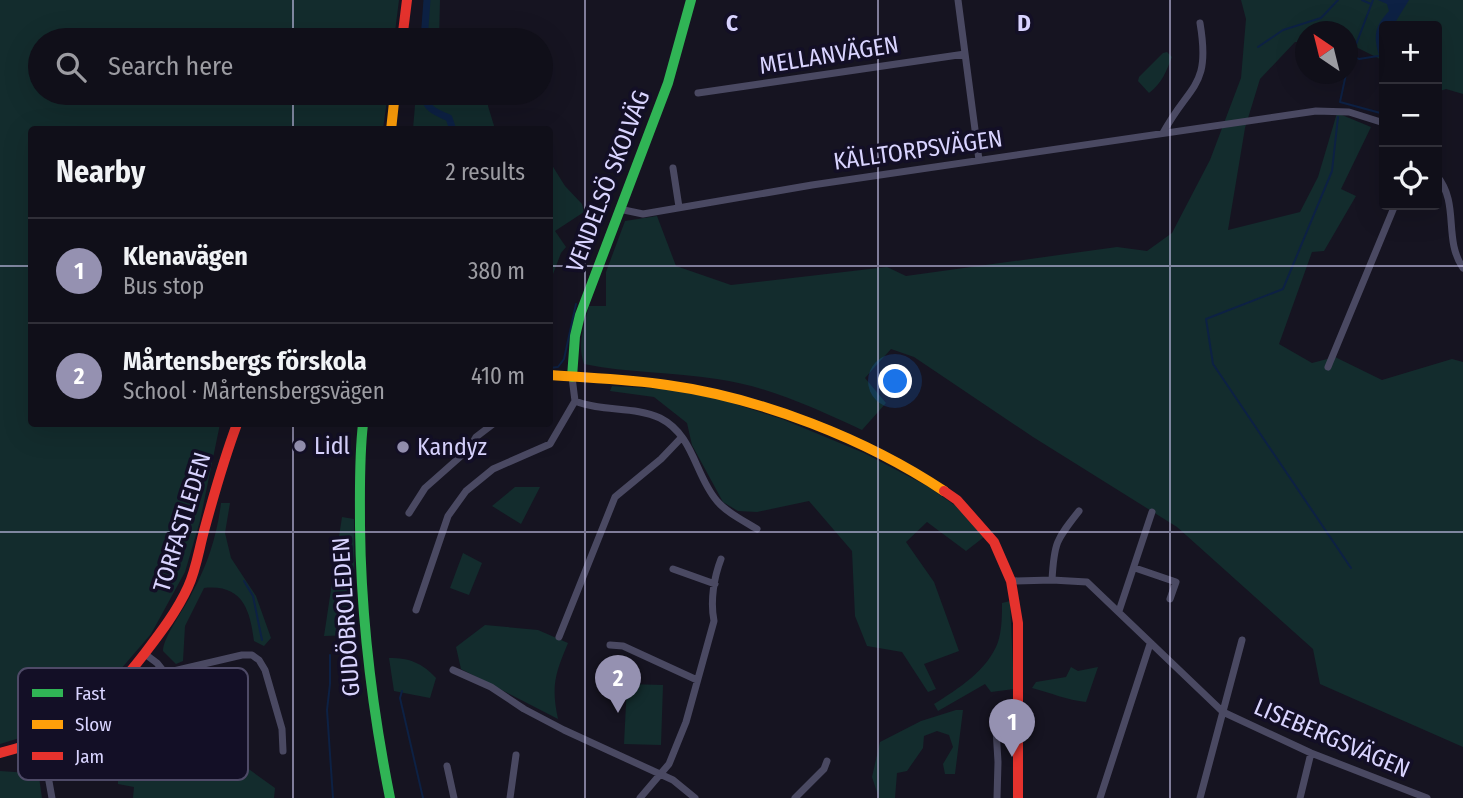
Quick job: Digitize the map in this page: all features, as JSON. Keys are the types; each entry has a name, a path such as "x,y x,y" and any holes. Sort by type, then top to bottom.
{"street":[{"path":"404,28 407,0"},
{"name":"VENDELSÖ SKOLVÄG","path":"572,377 575,336 580,315 668,83 691,0"},
{"path":"958,0 979,160"},
{"path":"1163,133 1173,114 1202,75 1205,59 1200,23"},
{"name":"MELLANVÄGEN","path":"698,93 965,54"},
{"path":"391,126 394,105"},
{"name":"KÄLLTORPSVÄGEN","path":"619,209 643,214 979,160 1316,111 1349,112 1379,121"},
{"path":"673,168 679,207"},
{"path":"1442,183 1450,205 1453,251 1463,268"},
{"path":"1328,367 1393,210"},
{"path":"553,375 668,385 772,408 875,452 957,500 994,542 1011,581 1018,623 1018,798"},
{"path":"415,610 439,535 448,516 466,491 493,469 546,447 554,439 575,401 572,377"},
{"path":"575,401 587,406 659,418 682,437 718,503 757,529"},
{"name":"TORFASTLEDEN","path":"133,668 173,615 189,585 220,471 236,427"},
{"name":"GUDÖBROLEDEN","path":"362,427 360,506 363,598 371,684 390,798"},
{"path":"409,513 425,488 489,427"},
{"path":"559,637 615,497 661,459 682,437"},
{"path":"554,439 564,445"},
{"path":"469,449 473,457"},
{"path":"1052,580 1054,550 1059,538 1080,511"},
{"path":"1119,611 1152,512"},
{"path":"640,798 669,764 686,723 714,621 714,575 721,559"},
{"path":"1135,568 1176,582 1170,599"},
{"path":"673,569 715,584"},
{"name":"LISEBERGSVÄGEN","path":"1011,581 1087,582 1223,712 1311,753 1427,798"},
{"name":"LISEBERGSVÄGEN","path":"1223,712 1242,640"},
{"path":"1100,798 1150,644"},
{"path":"610,645 623,646 697,680"},
{"path":"145,654 161,668"},
{"path":"186,668 242,655 259,660 265,670 282,729 283,751"},
{"path":"453,670 491,687 524,709 564,730 683,787 695,798"},
{"path":"995,712 997,798"},
{"path":"1200,798 1223,712"},
{"name":"TORFASTLEDEN","path":"0,753 18,748"},
{"path":"1300,798 1311,753"},
{"path":"510,798 516,755"},
{"path":"795,798 824,769 827,761"},
{"path":"447,766 454,798"},
{"path":"49,780 52,798"}],"green space":[{"path":"0,0 399,0 396,28 28,28 28,105 386,105 383,126 28,126 28,427 219,427 200,521 185,572 151,634 122,668 18,668 18,738 0,744"},
{"path":"424,0 440,0 439,28 422,28"},
{"path":"1241,0 1463,0 1463,94 1442,90 1442,21 1379,21 1379,58 1358,48 1358,21 1295,21 1295,42 1260,79 1245,128 1228,230 1300,212 1318,177 1337,113 1371,127 1341,189 1356,196 1324,251 1312,252 1279,344 1312,363 1335,357 1382,380 1452,359 1463,362 1463,747 1320,684 1313,649 1177,527 1033,437 914,357 891,349 865,378 886,403 862,430 791,399 736,382 584,364 581,342 589,306 606,306 606,272 625,221 657,216 676,266 731,285 887,267 906,276 1117,247 1147,251 1172,233 1210,160 1241,78 1246,19"},
{"path":"1167,52 1172,57 1168,68 1149,93 1138,81 1139,77"},
{"path":"415,105 488,105 494,126 413,126"},
{"path":"553,167 565,186 582,204 584,212 555,231 566,247 553,274"},
{"path":"612,386 665,389 719,399 782,419 864,453 927,486 956,506 984,537 966,551 927,522 906,542 934,582 959,651 924,664 936,689 928,692 902,652 867,646 855,616 852,551 809,501 757,512 738,511 723,502 692,445 687,423 654,397 610,391"},
{"path":"515,487 540,487 521,524 492,506"},
{"path":"221,503 230,503 225,533 231,558 256,596 271,638 264,646 254,641 246,609 235,595 227,590 204,588 185,626 183,661 176,664 163,651 164,645 207,560"},
{"path":"342,517 354,519 355,635 324,636"},
{"path":"463,553 482,563 469,595 450,588"},
{"path":"1010,601 1014,689 991,692 985,684 938,711 934,704 971,678 993,652 1000,633 1002,603"},
{"path":"485,625 538,630 568,643 555,680 558,719 461,669 456,647"},
{"path":"389,658 415,662 431,673 436,678 430,698 394,691"},
{"path":"1071,667 1078,671 1098,667 1086,702 1032,688 1036,682 1066,677"},
{"path":"627,684 663,685 661,745 624,744"},
{"path":"963,710 955,774 945,774 943,764 953,747 949,735 937,731 924,736 923,748 907,771 897,773 895,798 879,798 872,777 880,742 921,721"},
{"path":"248,769 275,788 274,798 133,798 134,787 118,784 118,780 248,780"},
{"path":"0,771 18,772 18,780 39,780 42,798 0,798"}],"water":[{"path":"1378,0 1409,0 1396,21 1381,21 1389,11 1387,4"},
{"path":"1379,25 1379,55 1376,42"}],"waterway":[{"path":"425,28 427,0"},
{"path":"1258,47 1283,30 1321,18 1338,0"},
{"path":"1362,0 1371,4"},
{"path":"1358,39 1373,0"},
{"path":"1358,58 1378,56"},
{"path":"1344,84 1340,102 1379,113"},
{"path":"428,105 435,112 449,118 452,126"},
{"path":"1338,117 1332,171 1283,289 1206,319 1213,364 1351,568"},
{"path":"553,368 558,367 564,359 576,304"},
{"path":"244,581 253,596 262,640"},
{"path":"330,655 327,710 333,798"},
{"path":"402,691 400,698 423,798"}],"traffic: fast":[{"path":"572,377 575,336 580,315 668,83 691,0"},
{"path":"363,427 360,488 365,629 390,798"}],"traffic: slow":[{"path":"391,126 394,105"},
{"path":"553,375 653,383 739,400 811,423 847,438 914,472 944,491"}],"traffic: jam":[{"path":"404,28 407,0"},
{"path":"133,668 163,629 191,580 215,490 236,427"},
{"path":"944,491 957,500 994,542 1011,581 1018,623 1018,798"},
{"path":"0,753 18,748"}],"place":[{"name":"Lidl","path":"300,446"},
{"name":"Kandyz","path":"403,447"},
{"name":"Mårtensbergs förskola","path":"618,713"},
{"name":"Klenavägen","path":"1012,757"}]}
